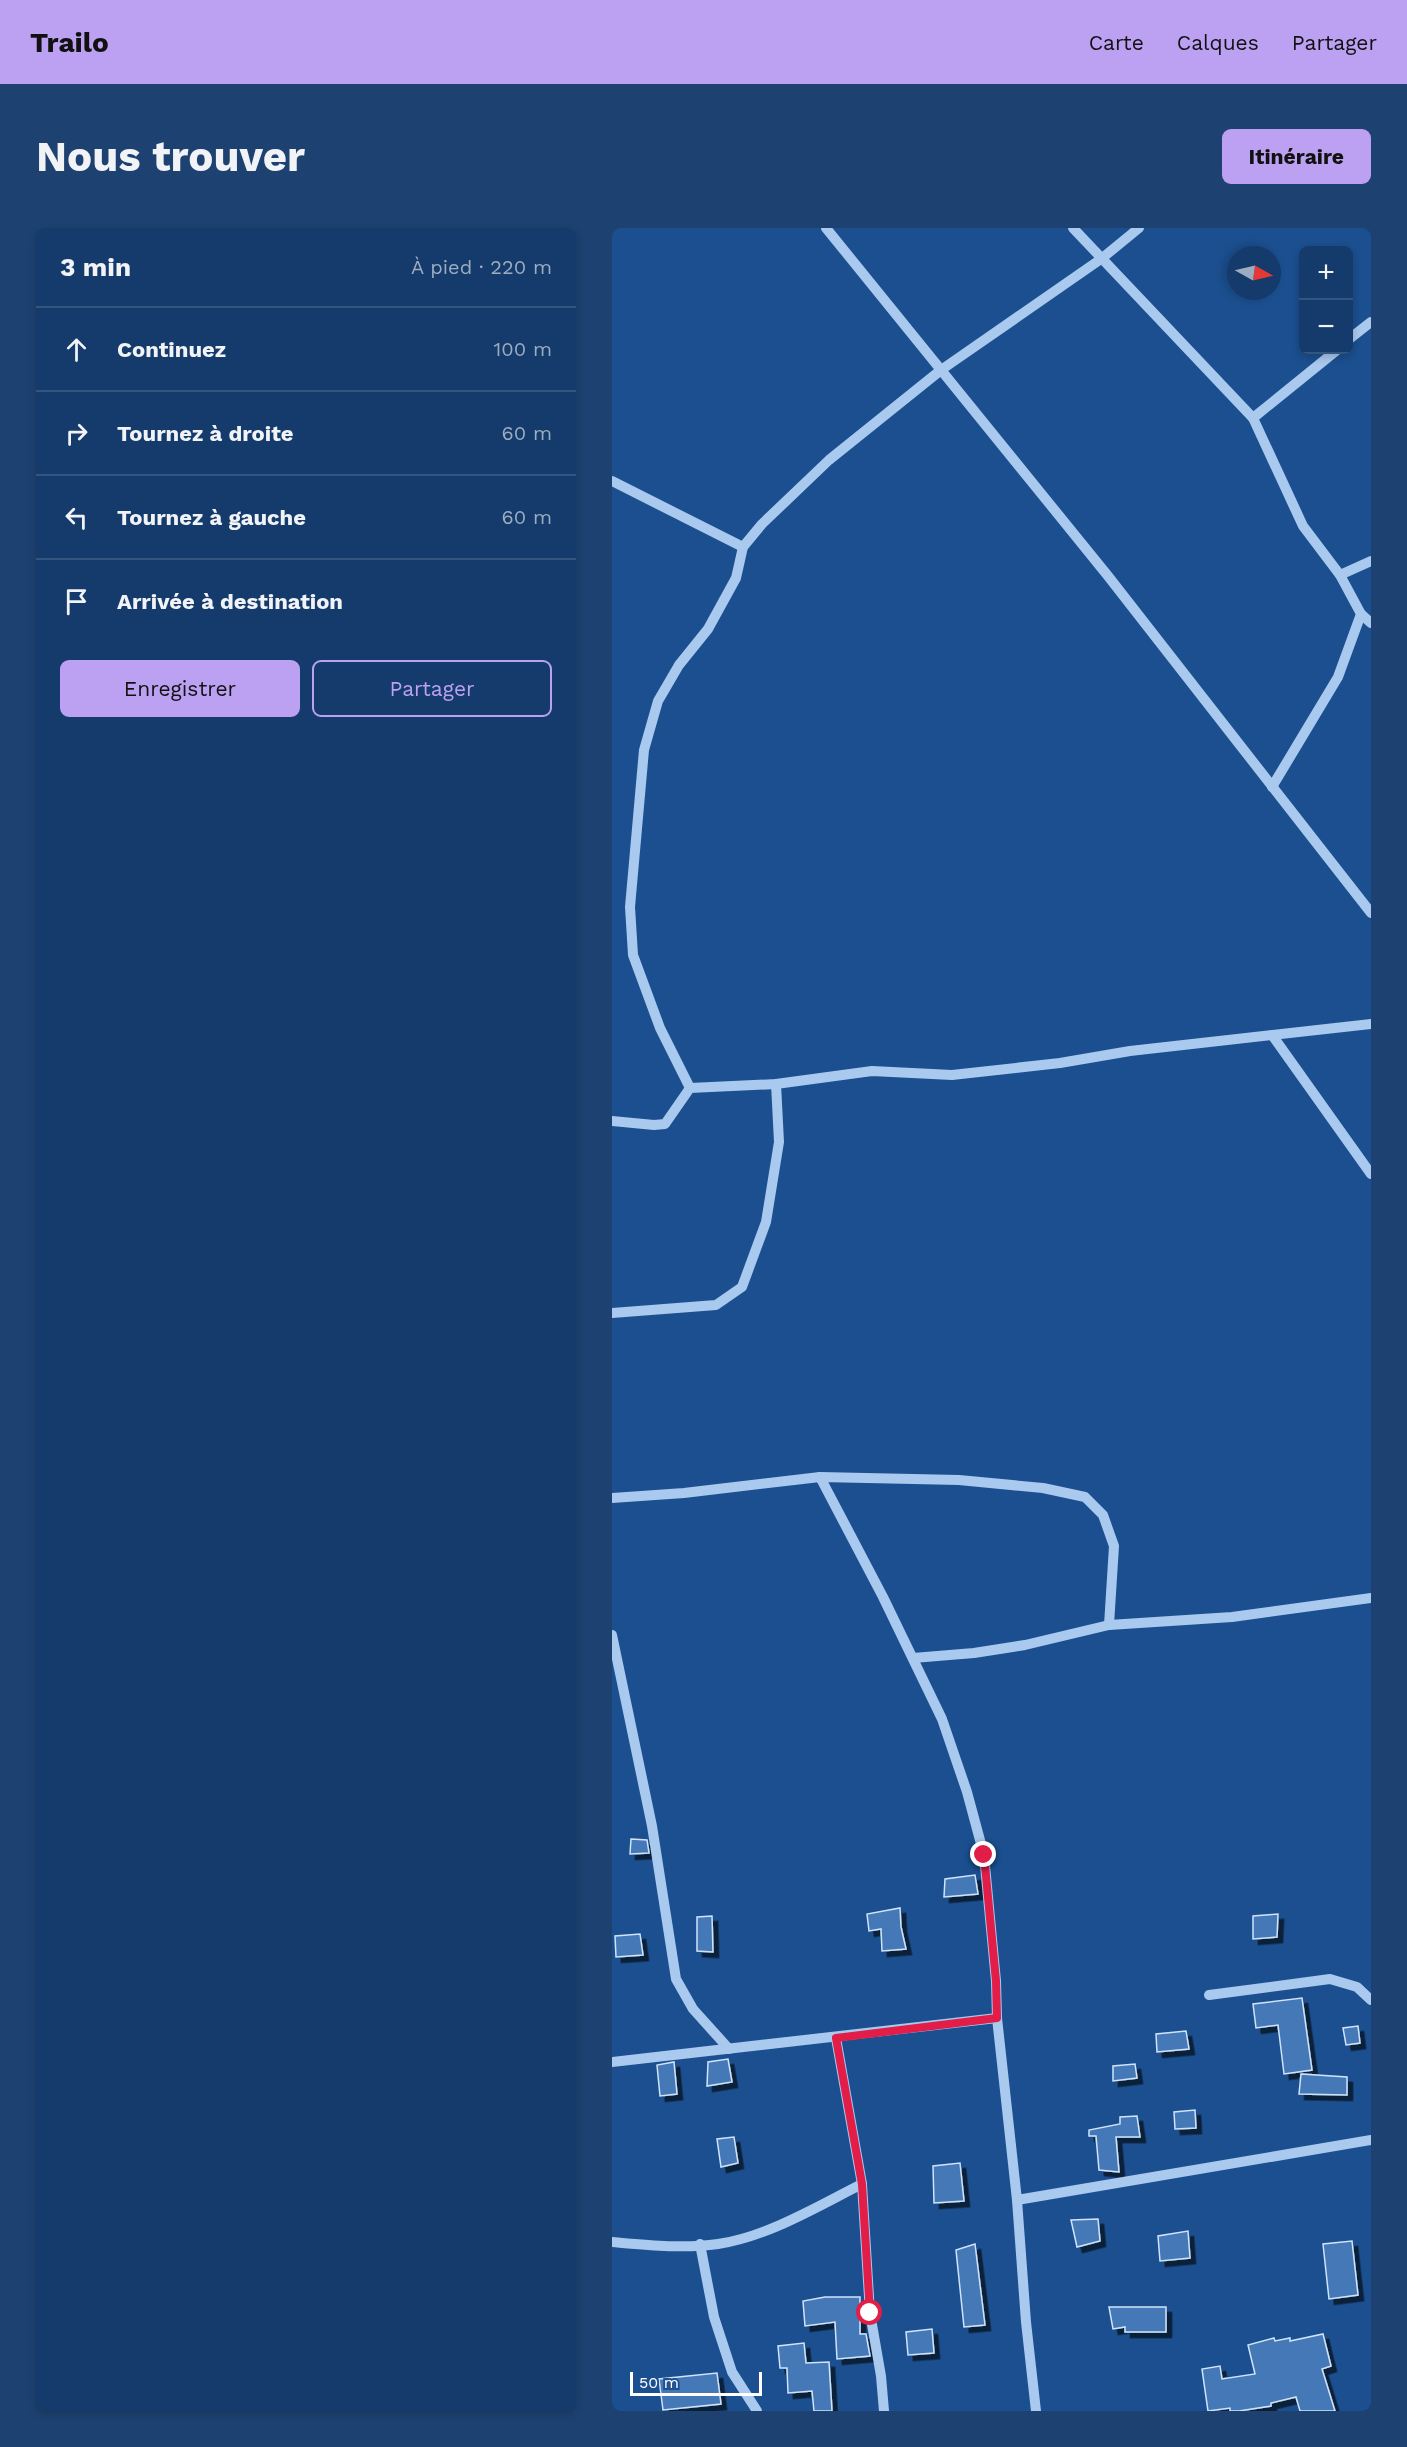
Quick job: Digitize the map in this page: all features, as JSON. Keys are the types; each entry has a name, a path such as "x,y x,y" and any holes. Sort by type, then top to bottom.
{"street":[{"path":"826,228 1108,576 1371,913"},
{"path":"1073,228 1253,418 1303,526 1340,575 1361,614 1371,623"},
{"path":"690,1089 660,1028 633,955 630,907 644,750 658,701 679,665 708,630 736,578 743,547 762,524 829,460 941,370 1101,259 1139,228"},
{"path":"1353,336 1371,322"},
{"path":"1253,418 1332,354"},
{"path":"612,481 743,547"},
{"path":"1340,575 1371,561"},
{"path":"1272,787 1338,677 1361,614"},
{"path":"690,1089 776,1084 872,1071 952,1075 1371,1024"},
{"path":"1272,1035 1371,1174"},
{"path":"612,1313 716,1305 742,1287 766,1222 779,1142 776,1084"},
{"path":"612,1121 665,1124 690,1089"},
{"path":"612,1498 684,1493 820,1477 959,1480 1043,1488 1085,1497 1103,1515 1114,1546 1109,1625"},
{"path":"820,1477 942,1719 967,1792 984,1855 996,1981 997,2018 1017,2200 1026,2322 1036,2411"},
{"path":"913,1658 974,1653 1025,1645 1109,1625 1233,1617 1371,1598"},
{"path":"612,1635 652,1826 676,1979 693,2010 729,2049"},
{"path":"1209,1995 1330,1979 1357,1987 1371,2000"},
{"path":"612,2062 997,2018"},
{"path":"836,2038 862,2184 870,2313 881,2376 884,2411"},
{"path":"1017,2200 1371,2140"},
{"path":"612,2242 656,2245 718,2244 776,2227 862,2184"},
{"path":"699,2244 714,2317 732,2372 757,2411"}],"building":[{"path":"631,1839 647,1840 649,1853 630,1854"},
{"path":"975,1875 978,1894 944,1897 945,1879"},
{"path":"900,1908 906,1949 882,1951 881,1929 869,1931 867,1914"},
{"path":"1278,1914 1277,1937 1253,1939 1253,1916"},
{"path":"712,1916 713,1952 697,1951 697,1917"},
{"path":"640,1934 643,1955 616,1957 615,1936"},
{"path":"1302,1998 1312,2070 1284,2074 1278,2025 1256,2028 1253,2004"},
{"path":"1358,2026 1360,2043 1346,2045 1343,2028"},
{"path":"1186,2031 1189,2049 1157,2052 1156,2034"},
{"path":"728,2059 732,2082 707,2086 708,2062"},
{"path":"674,2062 677,2094 660,2096 657,2065"},
{"path":"1135,2064 1137,2078 1113,2081 1113,2066"},
{"path":"1301,2074 1347,2077 1347,2095 1299,2094"},
{"path":"1195,2110 1196,2128 1175,2129 1174,2112"},
{"path":"1137,2116 1140,2137 1116,2137 1119,2172 1099,2170 1096,2136 1089,2136 1089,2130 1120,2124 1120,2117"},
{"path":"734,2137 738,2163 721,2167 717,2139"},
{"path":"960,2163 964,2201 934,2203 933,2166"},
{"path":"1098,2219 1100,2241 1077,2247 1071,2220"},
{"path":"1188,2231 1190,2258 1160,2261 1158,2236"},
{"path":"1352,2241 1358,2295 1329,2299 1323,2244"},
{"path":"975,2244 985,2325 964,2327 956,2250"},
{"path":"825,2297 860,2297 860,2334 866,2334 870,2356 837,2359 835,2322 805,2326 803,2301"},
{"path":"1109,2307 1166,2307 1166,2332 1125,2332 1125,2327 1113,2329"},
{"path":"932,2329 934,2353 908,2355 906,2332"},
{"path":"1323,2334 1331,2366 1322,2369 1335,2411 1300,2411 1296,2397 1271,2403 1271,2406 1239,2411 1230,2411 1230,2408 1208,2411 1202,2369 1220,2366 1222,2379 1255,2374 1248,2345 1274,2338 1275,2341 1290,2338 1290,2341"},
{"path":"804,2343 806,2363 829,2362 832,2411 814,2411 812,2391 788,2393 787,2368 780,2368 778,2346"},
{"path":"717,2373 721,2404 663,2410 659,2379"}],"route":[{"path":"870,2313 862,2184 836,2038 997,2018 996,1981 984,1855"}]}
